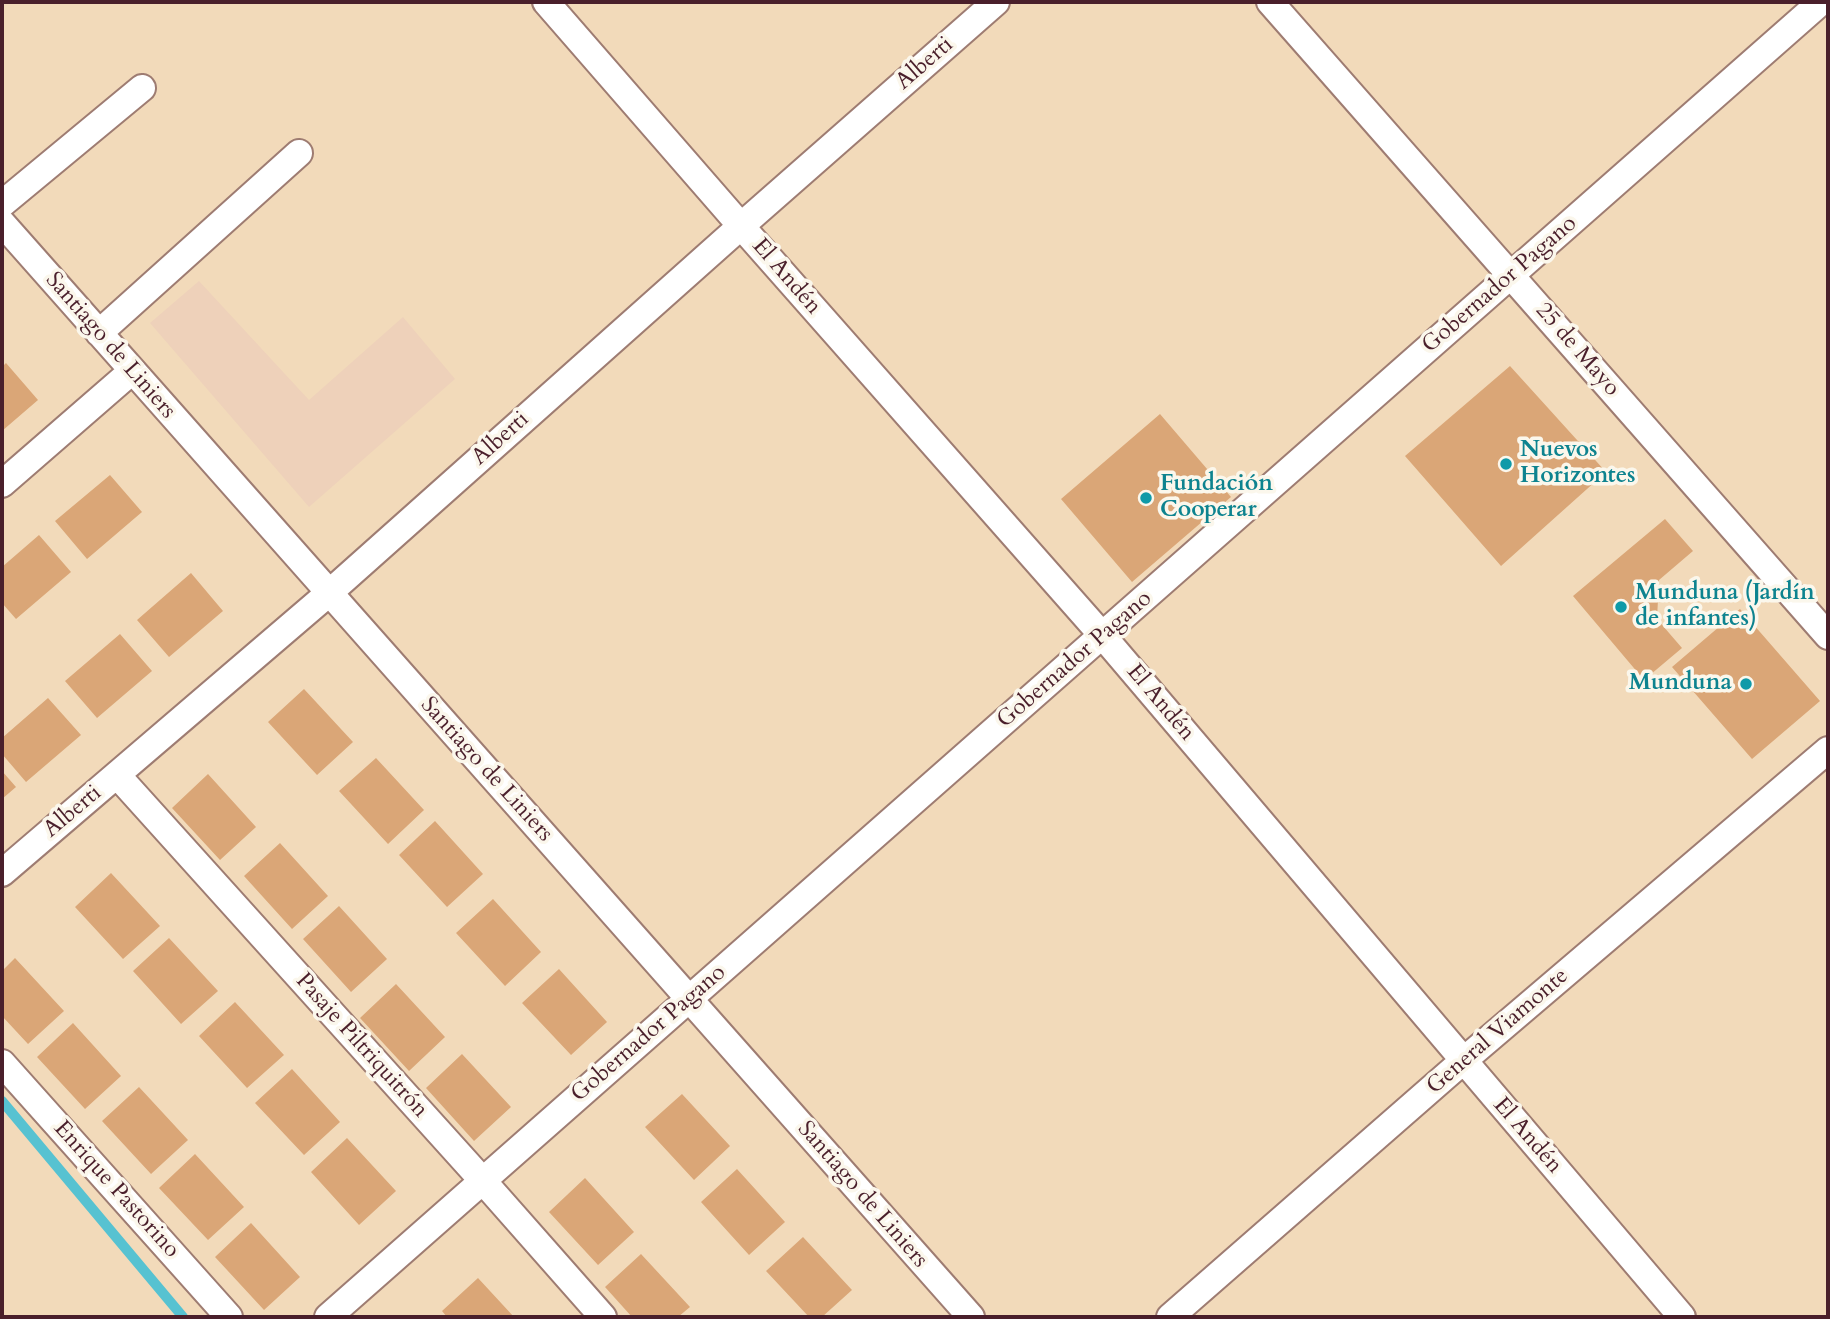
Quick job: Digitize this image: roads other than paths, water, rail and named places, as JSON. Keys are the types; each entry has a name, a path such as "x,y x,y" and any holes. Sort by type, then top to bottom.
{"street":[{"name":"El Andén","path":"546,2 1102,635 1682,1317"},
{"name":"Alberti","path":"2,873 329,593 996,2"},
{"name":"25 de Mayo","path":"1270,2 1828,636"},
{"name":"Gobernador Pagano","path":"328,1317 1821,2"},
{"path":"2,204 142,88"},
{"path":"99,333 299,153"},
{"name":"Santiago de Liniers","path":"2,223 971,1317"},
{"path":"2,484 132,371"},
{"name":"General Viamonte","path":"1170,1317 1463,1061 1828,750"},
{"name":"Pasaje Piltriquitrón","path":"117,775 603,1317"},
{"name":"Enrique Pastorino","path":"2,1063 229,1317"}],"waterway":[{"path":"2,1101 183,1317"}],"place":[{"name":"Nuevos Horizontes","path":"1506,464"},
{"name":"Fundación Cooperar","path":"1146,498"},
{"name":"Munduna (Jardín de infantes)","path":"1621,607"},
{"name":"Munduna","path":"1746,684"}]}
